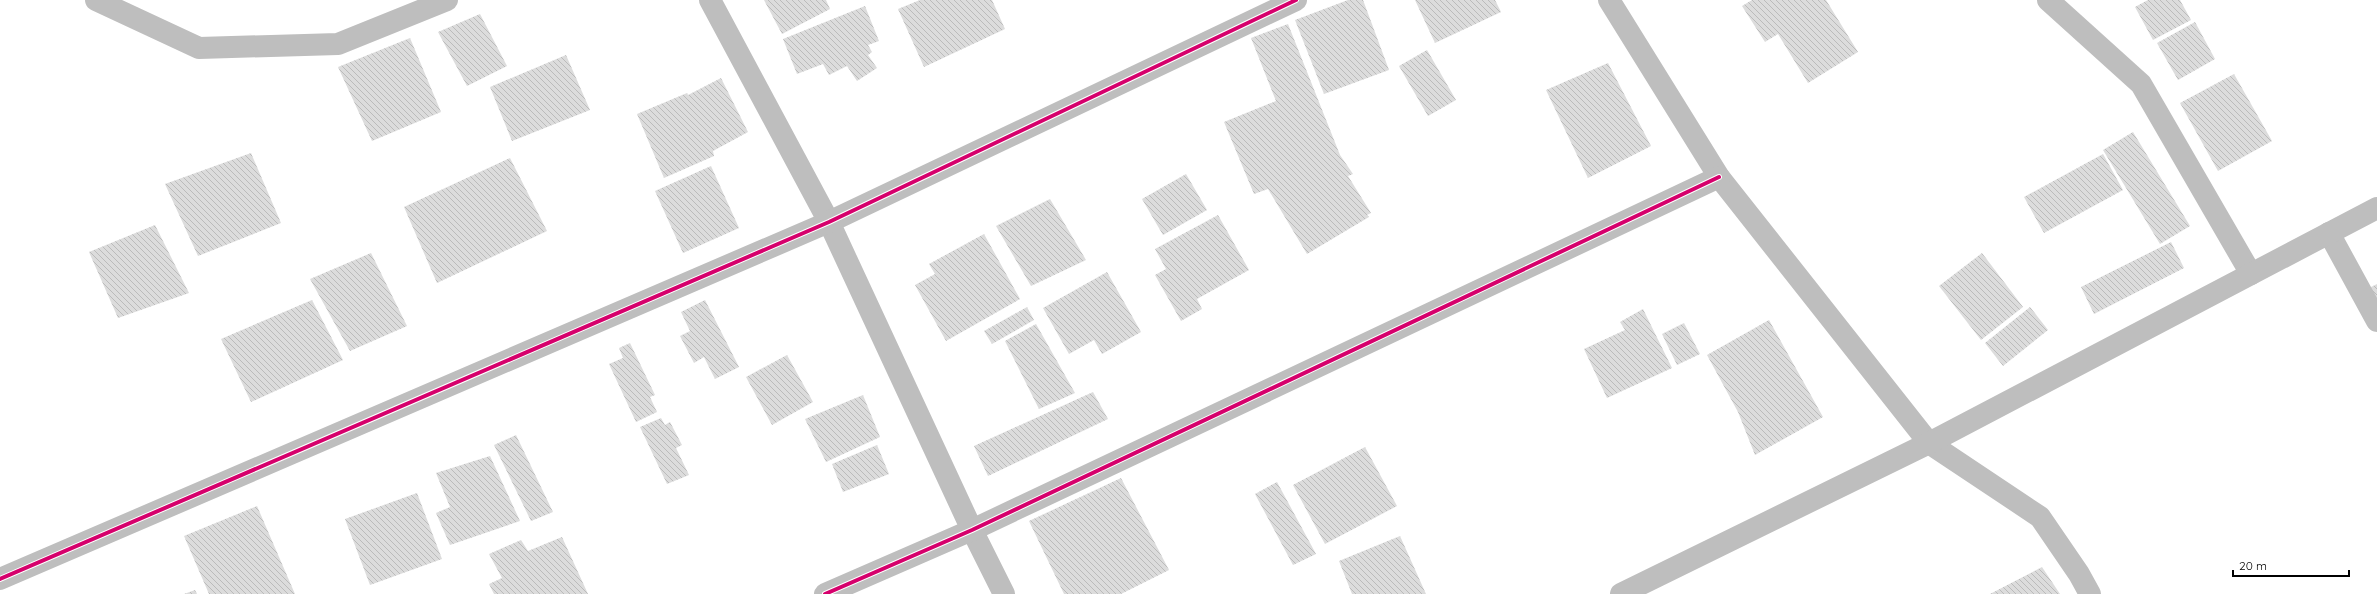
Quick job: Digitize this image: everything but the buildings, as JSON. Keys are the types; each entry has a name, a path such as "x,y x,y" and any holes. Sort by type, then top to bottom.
{"street":[{"path":"96,0 199,48 338,44 447,0"},
{"path":"710,0 829,222 972,530 1004,594"},
{"path":"0,579 829,222 1296,0"},
{"path":"1609,0 1719,177 1929,442 2040,517 2079,574 2090,594"},
{"path":"2048,0 2140,84 2251,274"},
{"path":"826,594 972,530 1719,177"},
{"path":"1621,594 1929,442 2377,208"},
{"path":"2329,233 2377,321"}],"cycle path":[{"path":"0,579 829,222 1296,0"},
{"path":"825,594 972,530 1719,177"}]}
